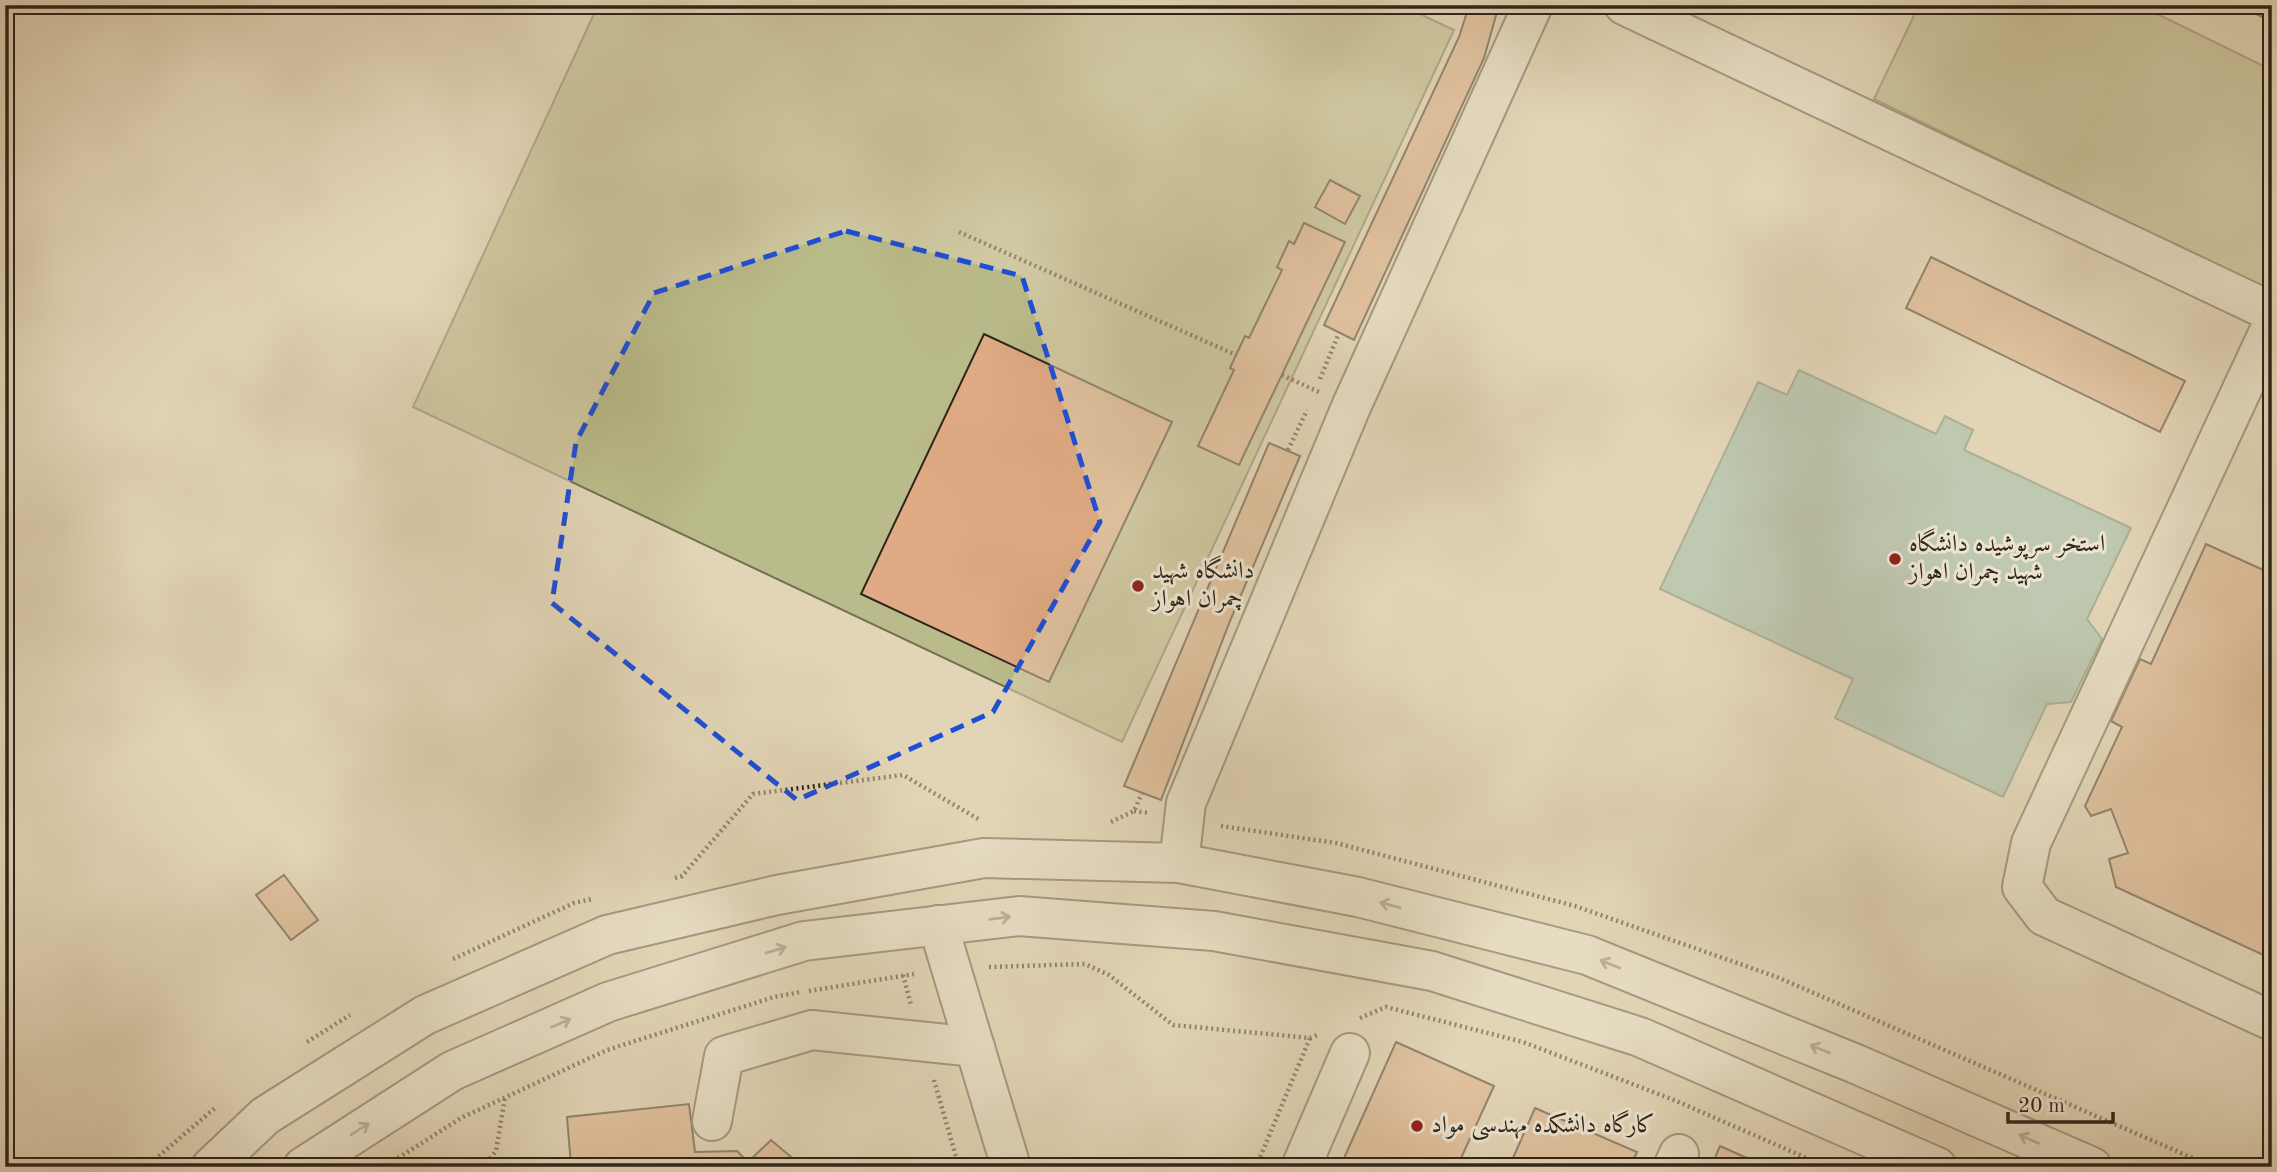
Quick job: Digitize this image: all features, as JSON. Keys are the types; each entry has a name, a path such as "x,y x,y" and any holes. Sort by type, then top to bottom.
{"lane":[{"path":"1179,863 1186,803 1351,407 1533,5"},
{"path":"1623,5 2272,312"},
{"path":"2272,325 2031,843 2022,887 2044,916 2272,1021"},
{"path":"211,1167 265,1116 425,1015 607,935 777,895 984,858 1179,863 1358,897 1587,955 1856,1064 2092,1167"},
{"path":"303,1167 452,1071 608,1002 804,941 1019,916 1214,931 1432,971 1640,1037 1937,1167"},
{"path":"938,925 1011,1167"},
{"path":"712,1121 724,1056 812,1030 975,1047"},
{"path":"1301,1167 1341,1036"}],"path":[{"path":"959,232 1236,355"},
{"path":"384,1167 461,1118 607,1050 774,997 903,975 1008,965 1085,964 1109,975 1173,1025 1310,1038 1341,1036 1386,1007 1523,1042 1674,1100 1827,1167"},
{"path":"1256,1167 1310,1038"},
{"path":"483,1167 496,1151 505,1097"}],"highlighted area":[{"path":"846,231 1022,276 1100,522 993,712 797,800 552,603 576,442 654,293"}],"green space":[{"path":"598,5 1401,5 1454,30 1122,742 413,407"},
{"path":"1919,5 2139,5 2272,70 2272,292 1874,99"}],"shaded area":[{"name":"استخر سرپوشیده دانشگاه شهید چمران اهواز","path":"1799,370 1936,434 1945,416 1973,430 1964,450 2131,528 2087,619 2102,639 2071,702 2047,704 2003,797 1835,718 1853,679 1660,589 1758,382 1787,395"}],"building":[{"path":"1467,5 1499,5 1484,58 1354,340 1324,325 1459,37"},
{"path":"2238,5 2272,5 2272,22"},
{"path":"1330,180 1360,196 1345,224 1315,207"},
{"path":"1304,223 1345,242 1239,465 1198,446 1234,370 1230,368 1245,336 1249,338 1282,270 1277,267 1289,241 1294,244"},
{"path":"1931,257 2185,381 2160,432 1906,308"},
{"path":"984,334 1172,422 1049,682 861,594"},
{"path":"1269,443 1300,456 1230,621 1161,800 1124,786"},
{"path":"2206,544 2272,574 2272,959 2116,887 2109,859 2128,853 2111,809 2091,816 2085,806 2122,727 2111,721 2140,659 2151,664"},
{"path":"284,875 318,920 291,940 256,895"},
{"name":"کارگاه دانشکده مهندسی مواد","path":"1396,1042 1494,1086 1457,1167 1340,1167"},
{"path":"689,1104 695,1152 737,1151 748,1162 771,1140 803,1167 529,1167 571,1165 567,1117"},
{"path":"1535,1108 1637,1152 1630,1167 1509,1167"},
{"path":"1720,1146 1767,1167 1711,1167"}],"place":[{"name":"استخر سرپوشیده دانشگاه شهید چمران اهواز","path":"1895,559"},
{"name":"دانشگاه شهید چمران اهواز","path":"1138,586"},
{"name":"کارگاه دانشکده مهندسی مواد","path":"1417,1126"}]}
